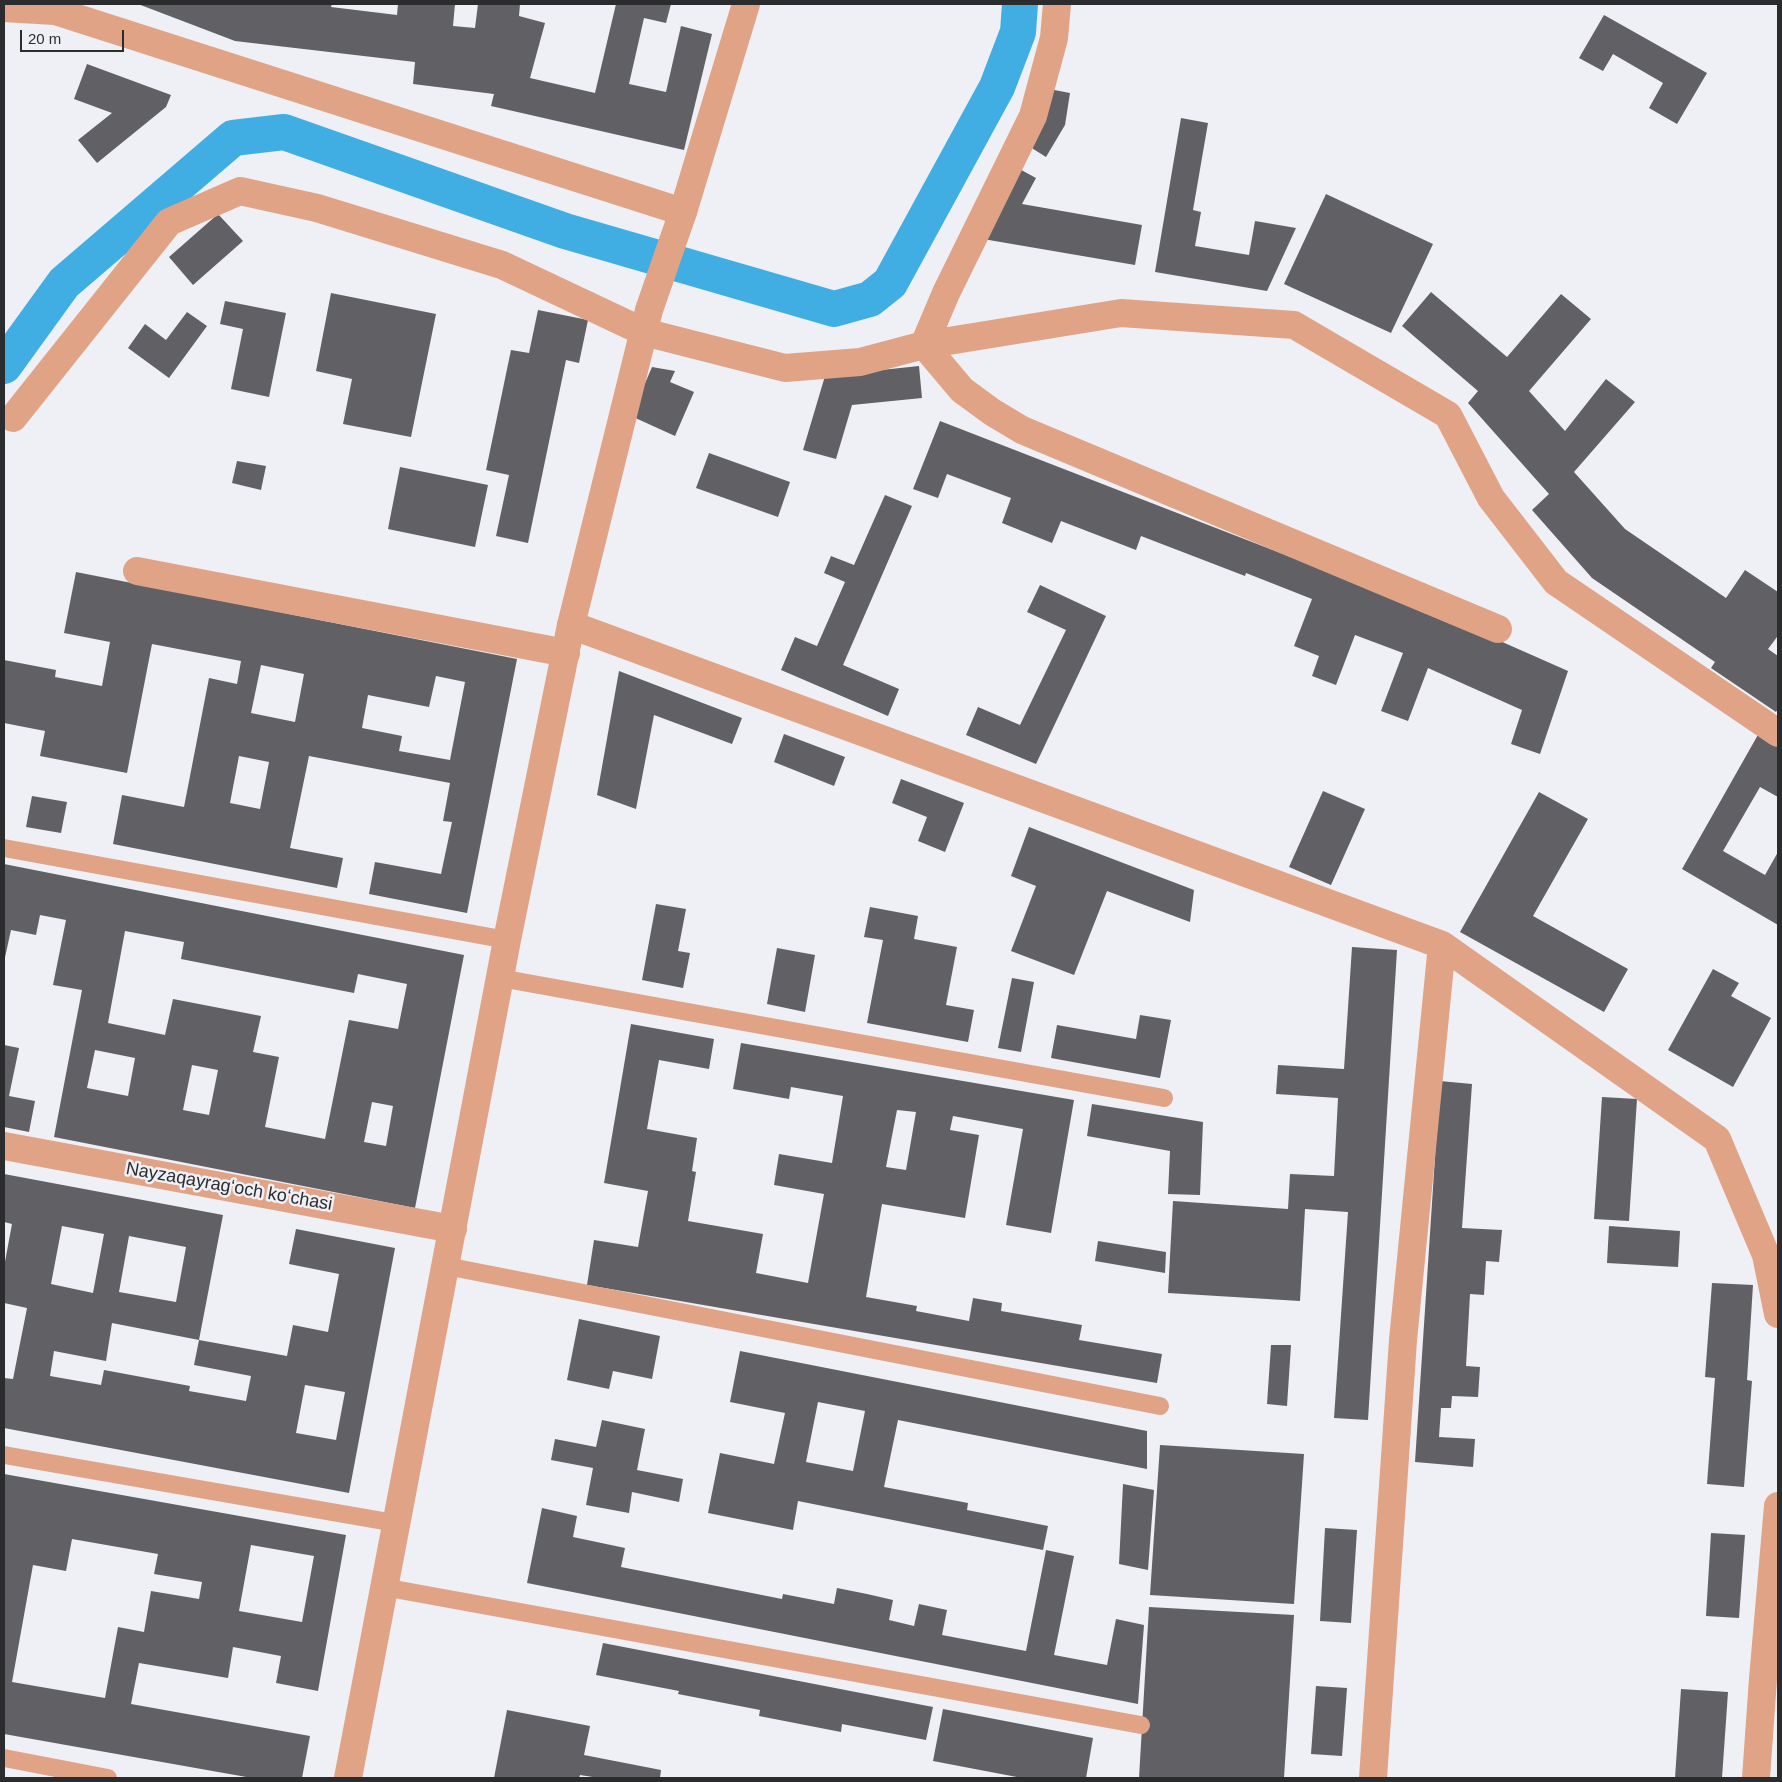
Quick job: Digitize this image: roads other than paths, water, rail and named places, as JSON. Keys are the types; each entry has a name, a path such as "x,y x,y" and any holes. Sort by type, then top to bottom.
{"street":[{"path":"348,1778 507,940 572,625 646,321 679,222 746,4"},
{"path":"924,345 946,293 1033,116 1054,38 1057,4"},
{"path":"4,8 55,11 679,222"},
{"path":"8,424 169,222 240,191 317,208 502,265 646,321 784,368 860,362 924,345 1121,313 1294,325 1448,415 1491,498 1556,582 1778,733"},
{"path":"924,345 962,390 992,412 1022,430 1498,629"},
{"path":"137,571 566,652"},
{"path":"572,625 1442,944 1717,1138 1766,1255 1778,1314"},
{"path":"1372,1778 1403,1340 1442,944"},
{"name":"Nayzaqayragʻoch koʻchasi","path":"4,1146 453,1229"},
{"path":"1756,1778 1762,1679 1778,1506"}],"lane":[{"path":"4,848 507,940"},
{"path":"500,978 1164,1098"},
{"path":"446,1266 1160,1406"},
{"path":"4,1455 395,1523"},
{"path":"383,1587 1141,1725"},
{"path":"4,1758 108,1778"}],"waterway":[{"path":"4,366 64,283 233,138 284,132 565,231 834,309 870,299 890,283 997,87 1018,32 1020,4"}]}
